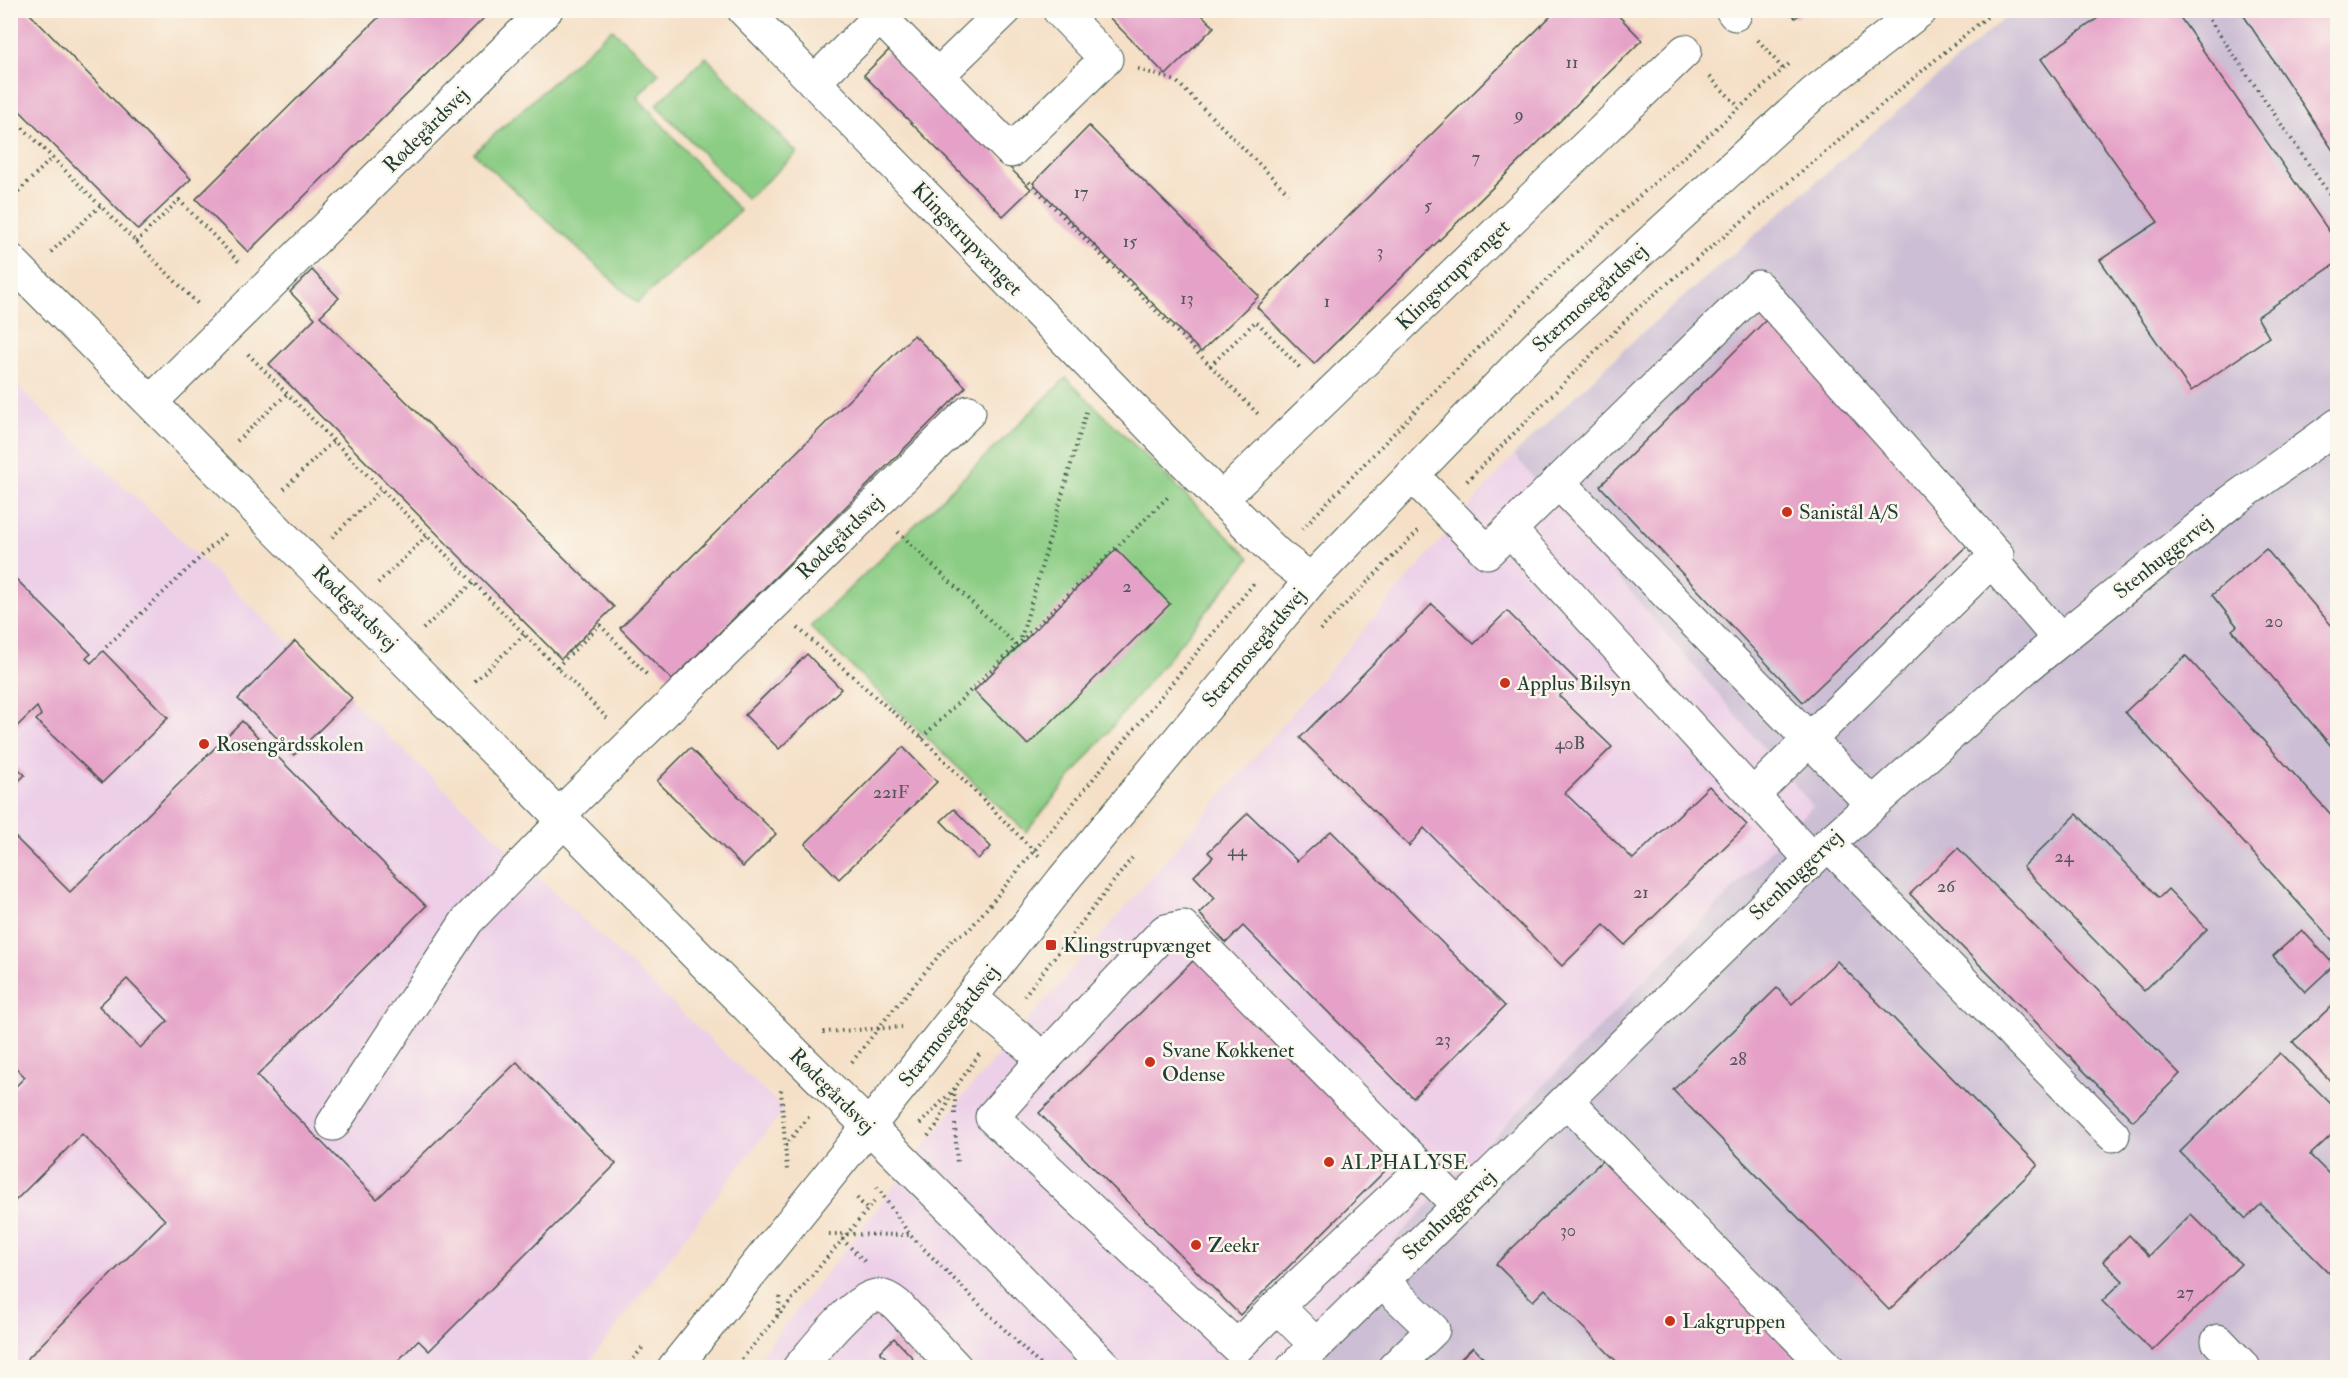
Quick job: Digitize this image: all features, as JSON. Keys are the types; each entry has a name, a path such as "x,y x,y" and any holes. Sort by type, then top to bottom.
{"street":[{"name":"Rødegårdsvej","path":"152,401 546,10"},
{"name":"Klingstrupvænget","path":"744,10 1221,499 1278,555 1311,580"},
{"path":"938,75 1005,10"},
{"path":"814,82 884,14 938,75 1011,151 1106,59 1059,10"},
{"name":"Stærmosegårdsvej","path":"674,1368 1063,880 1311,580 1540,343 1798,108 1921,10"},
{"name":"Klingstrupvænget","path":"1221,499 1685,51"},
{"name":"Rødegårdsvej","path":"16,275 152,401 561,818 960,1217 1106,1368"},
{"path":"1412,475 1487,552 1758,286 1998,555 1754,794"},
{"name":"Rødegårdsvej","path":"561,818 673,702 969,412"},
{"name":"Stenhuggervej","path":"1293,1368 1819,852 1872,804 2025,668 2231,502 2337,425"},
{"path":"1558,482 1872,804"},
{"path":"1510,530 1754,794 1819,852 2113,1135"},
{"path":"1992,561 2060,640"},
{"path":"333,1124 467,921 561,818"},
{"path":"1423,1169 1277,1306 1237,1347 992,1117 1165,931 1183,927 1423,1169 1459,1206"},
{"path":"971,998 1044,1059"},
{"path":"1567,1101 1828,1368"},
{"path":"1382,1281 1433,1330 1394,1368"},
{"path":"799,1368 856,1304 878,1295 888,1298 897,1305 945,1364"},
{"path":"1277,1306 1316,1345"},
{"path":"2217,1341 2244,1368"}],"path":[{"path":"2203,10 2337,207"},
{"path":"1685,51 1738,107"},
{"path":"1106,59 1176,81 1288,194"},
{"path":"10,115 632,743"},
{"path":"10,200 52,158"},
{"path":"1030,185 1283,439"},
{"path":"136,242 179,200 265,289"},
{"path":"68,236 100,206"},
{"path":"1210,366 1257,321 1328,397"},
{"path":"1020,640 1090,398 1102,376"},
{"path":"250,429 287,394"},
{"path":"301,473 333,441"},
{"path":"351,519 381,489"},
{"path":"922,738 1168,496"},
{"path":"106,647 255,506"},
{"path":"871,507 1016,645"},
{"path":"400,563 427,536"},
{"path":"398,651 473,583"},
{"path":"772,605 922,738 1063,880"},
{"path":"557,667 600,625 673,702"},
{"path":"449,704 525,634"},
{"path":"851,1064 952,940 969,930"},
{"path":"848,1030 903,1027"},
{"path":"924,1141 937,1125 955,1088 960,1217"},
{"path":"785,1146 816,1108"},
{"path":"857,1198 868,1210"},
{"path":"734,1368 874,1202"},
{"path":"846,1234 910,1235 1042,1368"}],"shaded area":[{"path":"2013,11 2337,11 2337,1367 1271,1368 1813,806 1514,455 1636,338"},
{"name":"Rosengårdsskolen","path":"10,379 784,1109 585,1367 11,1367"},
{"path":"1514,455 1813,806 1271,1367 750,1368 844,1251 963,1096"}],"green space":[{"path":"612,29 659,73 637,97 740,211 637,303 474,153"},
{"path":"706,57 797,153 747,199 656,105"},
{"path":"1066,378 1250,558 1026,832 810,627"}],"building":[{"path":"10,10 26,10 191,179 138,230 10,101"},
{"path":"386,10 492,10 248,252 196,199"},
{"path":"1102,10 1197,10 1214,27 1166,75"},
{"path":"1557,10 1613,10 1642,40 1314,364 1257,307"},
{"path":"1790,10 1806,10 1795,18"},
{"path":"2109,10 2175,10 2338,244 2338,262 2257,317 2269,337 2191,391 2100,260 2158,222 2041,59"},
{"path":"2240,10 2338,10 2338,158"},
{"path":"891,48 1031,189 1003,216 864,75"},
{"path":"1089,126 1259,296 1201,352 1033,183"},
{"path":"312,270 339,298 320,316 614,607 561,659 269,364 315,318 290,292"},
{"name":"Sanistål A/S","path":"1767,319 1975,538 1803,702 1600,486"},
{"path":"914,335 966,387 672,680 620,628"},
{"path":"1116,549 1170,604 1028,745 974,691"},
{"path":"2266,549 2338,633 2338,754 2232,630 2237,626 2212,595"},
{"path":"10,573 91,654 86,658 91,663 103,651 168,718 102,783 36,720 41,715 37,707 10,733"},
{"path":"1432,604 1474,644 1507,611 1577,681 1559,696 1612,747 1565,793 1633,859 1709,786 1747,825 1625,945 1604,925 1562,966 1424,828 1409,846 1300,738"},
{"path":"295,641 352,698 294,755 238,699"},
{"path":"807,654 841,689 779,749 745,715"},
{"path":"2186,656 2338,822 2338,937 2333,941 2125,712"},
{"path":"242,721 426,906 257,1076 377,1199 517,1062 616,1164 429,1351 418,1340 391,1368 18,1368 165,1220 82,1134 10,1206 10,1092 25,1077 10,1062 10,832 70,892","holes":["127,979 168,1021 140,1048 99,1006"]},
{"path":"903,747 937,782 839,879 805,844"},
{"path":"690,748 776,834 743,867 657,781"},
{"path":"10,761 25,775 10,789"},
{"path":"954,809 991,847 978,859 941,821"},
{"path":"1248,813 1297,861 1331,831 1505,1006 1413,1098 1243,926 1226,943 1199,913 1215,898 1194,876 1213,857 1208,852"},
{"path":"2077,814 2159,898 2168,889 2207,929 2144,991 2023,867"},
{"path":"1958,848 2180,1074 2133,1121 1910,894"},
{"path":"2302,930 2334,965 2305,992 2273,956"},
{"path":"1196,958 1396,1160 1240,1315 1039,1113"},
{"path":"1837,961 2038,1165 1889,1310 1673,1090 1777,988 1792,1004"},
{"path":"2338,1000 2338,1089 2293,1042"},
{"path":"2280,1053 2338,1111 2338,1129 2310,1155 2338,1183 2338,1282 2261,1204 2246,1219 2180,1152"},
{"path":"1607,1156 1816,1368 1623,1368 1545,1289 1533,1301 1496,1264"},
{"path":"2191,1214 2241,1264 2152,1351 2102,1301 2123,1281 2103,1261 2129,1235 2149,1256"},
{"path":"894,1338 913,1358 904,1368 896,1368 880,1352"},
{"path":"1473,1347 1493,1368 1451,1368"}],"place":[{"name":"Sanistål A/S","path":"1787,512"},
{"name":"Applus Bilsyn","path":"1505,683"},
{"name":"Rosengårdsskolen","path":"204,744"},
{"name":"Klingstrupvænget","path":"1051,945"},
{"name":"Svane Køkkenet Odense","path":"1150,1062"},
{"name":"ALPHALYSE","path":"1329,1162"},
{"name":"Zeekr","path":"1196,1245"},
{"name":"Lakgruppen","path":"1670,1321"}]}
